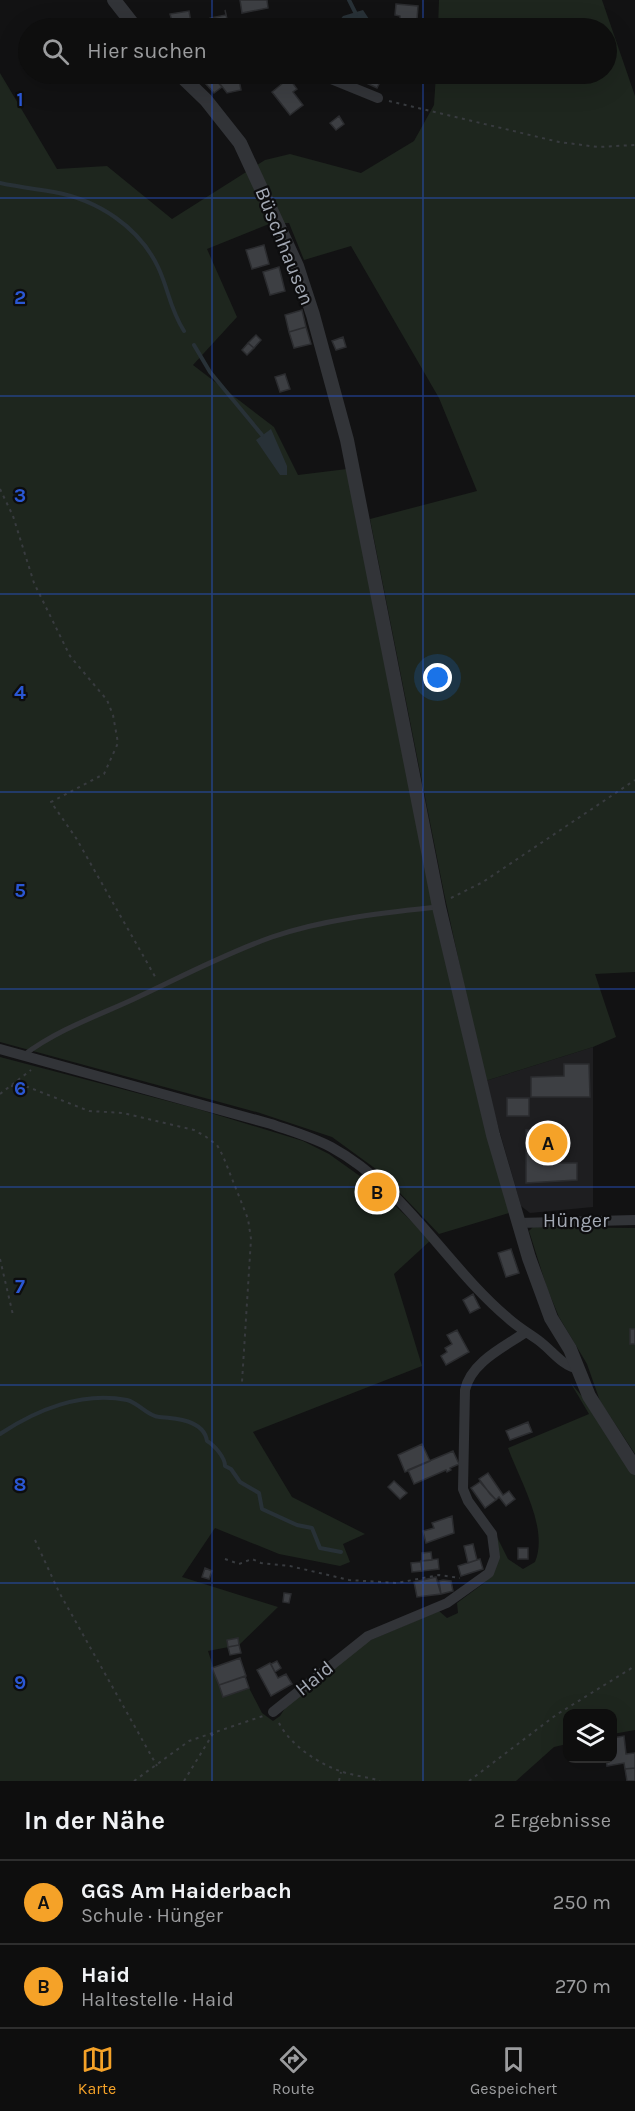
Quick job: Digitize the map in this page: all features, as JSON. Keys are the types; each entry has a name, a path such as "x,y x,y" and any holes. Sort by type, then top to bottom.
{"street":[{"path":"114,0 128,18"},
{"name":"Büschhausen","path":"189,84 206,100 240,143 297,266 313,315 347,441 440,907 481,1088 518,1223 540,1292 589,1396 635,1468"},
{"path":"344,84 378,98"},
{"path":"0,1049 305,1135 332,1148 364,1171 431,1235 507,1318 565,1366 578,1369"},
{"name":"Hünger","path":"518,1223 635,1220"},
{"name":"Haid","path":"273,1712 368,1636 447,1603 489,1573 495,1557 492,1534 468,1501 463,1489 465,1390 468,1378 476,1367 526,1332"}],"lane":[{"path":"24,1055 40,1043 213,961 274,936 367,916 440,907"}],"path":[{"path":"378,98 559,142 598,147 635,145"},
{"path":"0,489 13,516 34,583 70,656 107,700 113,715 118,743 104,774 51,802 76,838 161,986"},
{"path":"440,907 446,900 483,882 635,780"},
{"path":"0,1094 28,1074 37,1060"},
{"path":"11,1086 28,1087 88,1111 123,1113 194,1130 217,1145 248,1219 251,1239 242,1382"},
{"path":"0,1259 13,1315"},
{"path":"35,1540 59,1592 157,1766"},
{"path":"225,1559 239,1564 252,1559 261,1563 290,1566 349,1580 397,1583 433,1575 449,1577"},
{"path":"469,1781 556,1715 635,1666"},
{"path":"134,1781 189,1741 273,1712 281,1728 316,1759 341,1772 380,1781"},
{"path":"184,1781 214,1732"},
{"path":"339,1781 341,1772"}],"shaded area":[{"path":"439,0 602,0 608,18 438,18"},
{"path":"363,10 368,18 342,18"},
{"path":"617,44 635,96 635,972 595,974 616,1037 593,1047 485,1081 444,893 370,519 477,491 439,398 351,246 304,260 289,223 269,224 207,249 237,317 193,365 274,427 298,475 347,469 509,1213 439,1234 380,1172 332,1137 260,1113 0,1042 0,73 57,169 107,166 172,219 265,160 290,154 361,173 414,141 434,105 435,84 617,84"},
{"path":"271,429 287,466 287,475 280,475 256,440"},
{"path":"593,1047 593,1207 530,1213 521,1206 485,1081"},
{"path":"0,1057 198,1109 303,1141 329,1154 378,1189 431,1240 394,1274 422,1366 253,1432 292,1497 365,1534 343,1544 350,1562 340,1566 279,1554 215,1528 182,1577 278,1607 239,1645 208,1651 223,1697 249,1688 262,1713 273,1721 280,1716 289,1702 366,1642 439,1611 447,1618 458,1613 457,1603 484,1583 496,1568 496,1535 508,1559 523,1569 535,1562 538,1549 536,1520 508,1448 589,1414 570,1382 635,1460 635,1730 617,1733 617,1709 563,1709 563,1745 554,1747 516,1781 0,1781"},
{"path":"533,1227 635,1228 635,1454 600,1401 587,1364 559,1317 529,1231"}],"building":[{"path":"240,0 267,0 268,8 242,13"},
{"path":"396,4 418,6 417,18 400,18 395,15"},
{"path":"225,10 227,18 210,18 226,15"},
{"path":"189,11 190,18 171,18 170,14"},
{"path":"206,84 219,84 222,87 214,93"},
{"path":"220,84 240,84 241,90 227,93"},
{"path":"282,84 293,84 297,89 293,92 303,105 290,115 272,92"},
{"path":"339,116 344,124 336,130 330,123"},
{"path":"264,245 269,264 252,269 246,250"},
{"path":"279,267 285,291 270,295 263,272"},
{"path":"302,310 306,327 289,332 285,315"},
{"path":"306,327 311,344 294,348 289,332"},
{"path":"256,335 261,340 254,348 248,343"},
{"path":"343,337 346,347 336,350 332,341"},
{"path":"248,343 254,348 247,355 242,350"},
{"path":"285,374 290,389 280,392 275,377"},
{"path":"564,1064 589,1064 590,1097 531,1097 531,1077 564,1076"},
{"path":"507,1098 529,1098 529,1116 507,1116"},
{"path":"526,1130 553,1130 553,1163 577,1163 577,1180 526,1183"},
{"path":"511,1249 519,1273 506,1277 498,1253"},
{"path":"473,1294 480,1308 470,1313 463,1300"},
{"path":"630,1329 635,1329 635,1344 630,1344"},
{"path":"457,1330 469,1352 446,1365 441,1356 447,1352 445,1348 452,1344 447,1335"},
{"path":"528,1422 532,1432 510,1440 506,1431"},
{"path":"422,1444 430,1461 405,1472 398,1455"},
{"path":"453,1451 459,1464 447,1472 446,1470 414,1484 408,1470"},
{"path":"488,1473 503,1495 509,1491 515,1499 506,1506 499,1497 496,1500 490,1494 479,1479"},
{"path":"394,1481 407,1493 400,1499 388,1487"},
{"path":"480,1482 496,1500 485,1508 471,1488"},
{"path":"452,1516 454,1533 426,1543 423,1531 434,1528 432,1523"},
{"path":"473,1544 477,1560 468,1563 464,1546"},
{"path":"518,1548 528,1548 528,1559 518,1559"},
{"path":"431,1552 432,1560 422,1561 422,1553"},
{"path":"438,1559 439,1569 422,1571 421,1561"},
{"path":"480,1559 483,1569 461,1576 458,1566"},
{"path":"421,1562 422,1571 412,1572 411,1563"},
{"path":"205,1568 212,1571 209,1579 202,1577"},
{"path":"436,1577 441,1594 417,1597 414,1582"},
{"path":"439,1581 451,1581 453,1591 441,1594"},
{"path":"284,1593 291,1594 289,1603 283,1602"},
{"path":"238,1638 239,1645 228,1647 227,1640"},
{"path":"239,1645 241,1653 230,1655 228,1647"},
{"path":"240,1658 246,1676 219,1685 212,1668"},
{"path":"277,1661 281,1668 275,1672 271,1664"},
{"path":"270,1663 278,1678 286,1674 292,1684 271,1696 257,1670"},
{"path":"245,1676 249,1688 223,1697 219,1685"},
{"path":"624,1736 626,1754 635,1753 635,1768 625,1769 624,1763 607,1766 607,1763 617,1763 617,1737"},
{"path":"635,1768 635,1781 627,1781 625,1769"}],"waterway":[{"path":"349,0 356,14"},
{"path":"0,183 54,192 86,201 128,228 140,240 158,267 175,314 184,331"},
{"path":"194,345 210,372 262,435"},
{"path":"0,1434 44,1410 77,1400 93,1398 127,1400 155,1416 195,1424 205,1434 207,1441 216,1448 225,1466 231,1469 240,1482 259,1493 262,1509 297,1525 312,1528 320,1548 341,1552"}],"place":[{"name":"GGS Am Haiderbach","path":"548,1143"},
{"name":"Haid","path":"377,1192"}]}
